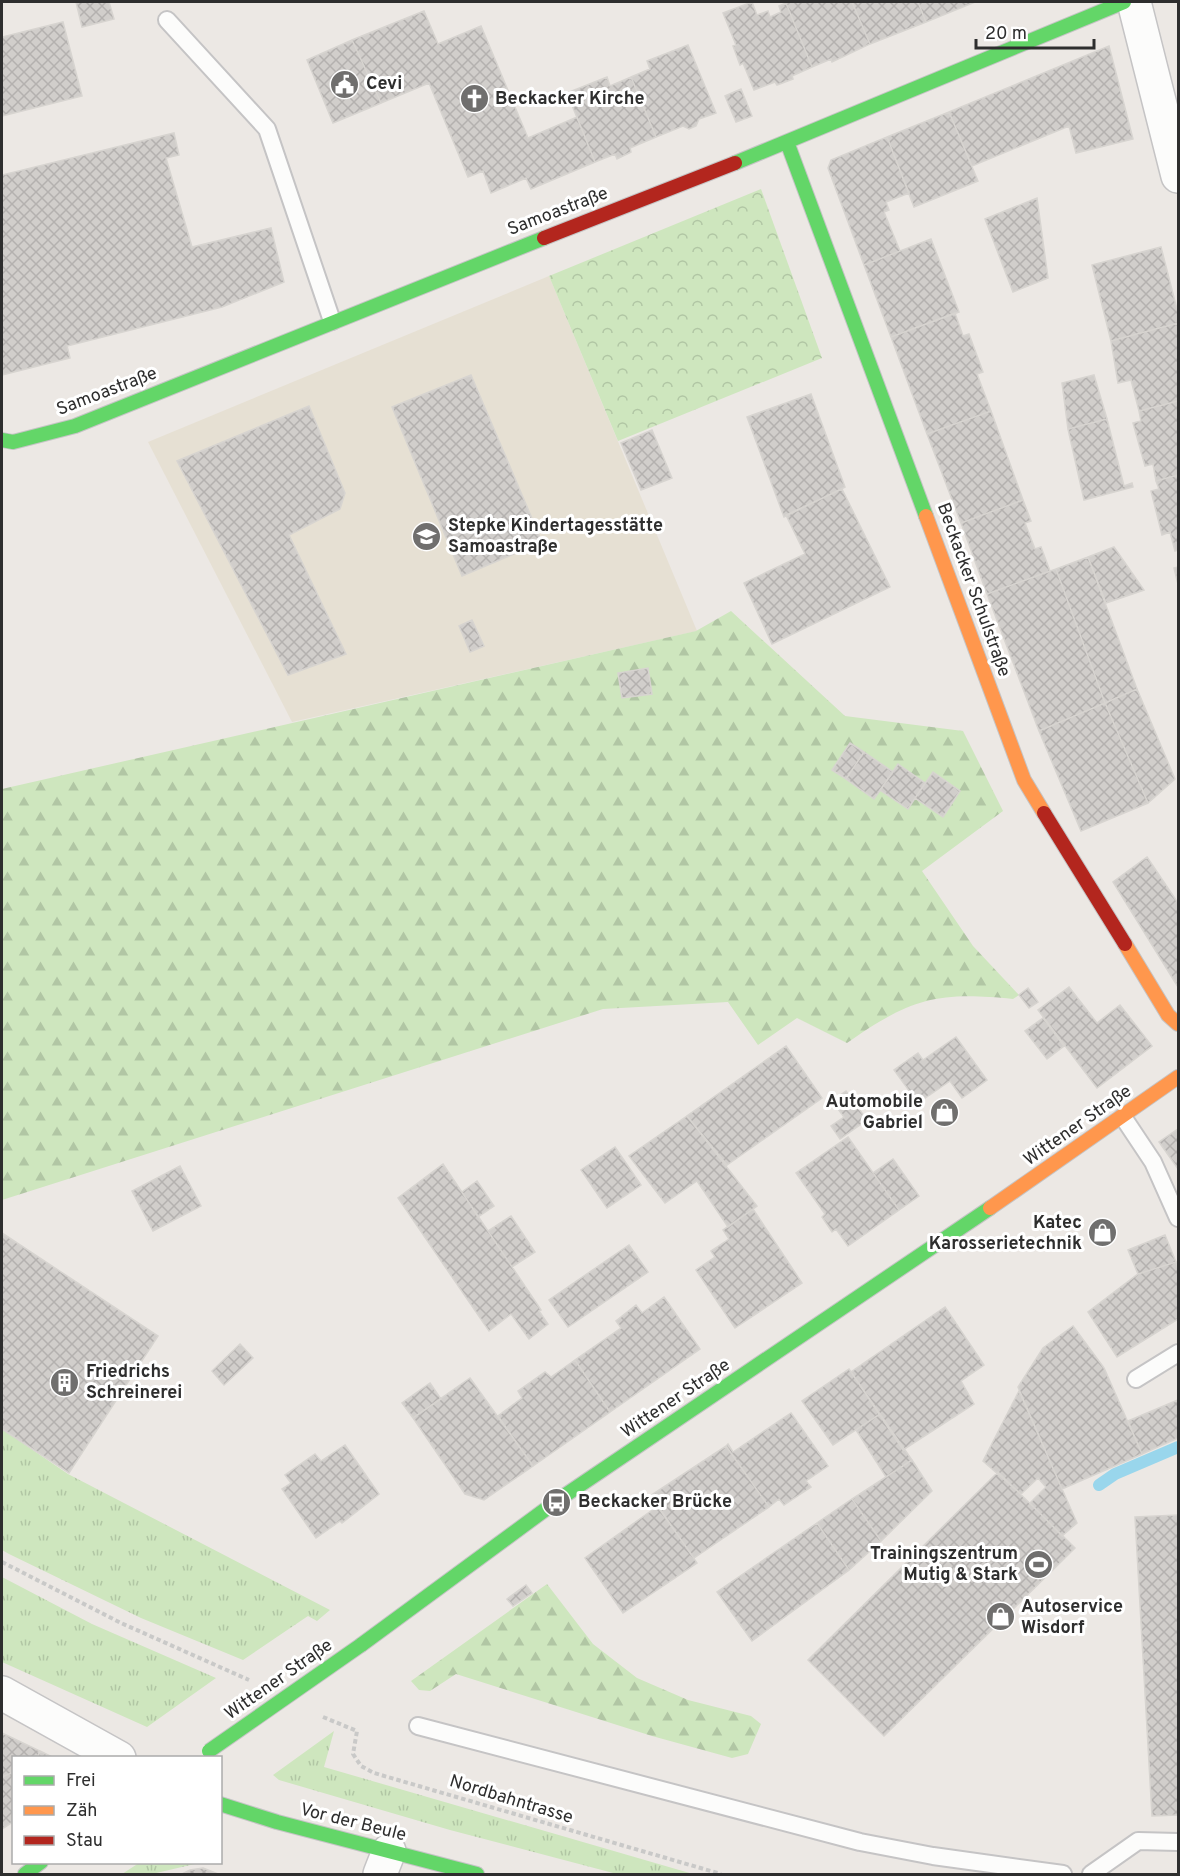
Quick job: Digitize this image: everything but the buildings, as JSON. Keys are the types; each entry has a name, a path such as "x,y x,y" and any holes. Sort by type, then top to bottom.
{"street":[{"name":"Samoastraße","path":"2,440 13,442 75,426 332,321 787,141 1124,2"},
{"path":"1134,2 1179,177"},
{"name":"Beckacker Schulstraße","path":"787,141 1024,780 1167,1015 1179,1024"},
{"name":"Wittener Straße","path":"204,1754 361,1645 533,1518 1179,1077"},
{"path":"2,1693 115,1756"},
{"name":"Vor der Beule","path":"222,1805 277,1822 385,1863 477,1875"},
{"path":"25,1875 40,1864"}],"lane":[{"path":"167,20 267,129 332,321"},
{"path":"1123,1117 1153,1162 1179,1218"},
{"path":"1136,1379 1179,1353"},
{"path":"418,1726 861,1842 933,1856 1063,1875"},
{"path":"1091,1875 1138,1841 1179,1842"}],"path":[{"path":"2,1562 121,1623 225,1668"},
{"name":"Nordbahntrasse","path":"328,1720 357,1731 353,1754 361,1766 374,1773 721,1875"}],"shaded area":[{"name":"Stepke Kindertagesstätte Samoastraße","path":"549,276 697,631 292,722 148,442"}],"green space":[{"path":"761,189 822,358 618,441 549,276"},
{"path":"731,611 845,716 963,731 1003,811 922,871 973,946 1019,995 1013,999 963,996 925,1002 889,1016 847,1043 797,1018 758,1045 728,1002 603,1009 2,1200 2,789 696,631"},
{"path":"2,1429 68,1474 330,1610 317,1621 308,1616 243,1660 141,1618 9,1554 2,1550"},
{"path":"2,1577 92,1624 216,1678 147,1727 2,1662"},
{"path":"547,1584 593,1644 637,1678 688,1700 751,1716 761,1724 748,1754 732,1758 652,1736 456,1674 430,1691 419,1690 411,1681"},
{"path":"334,1731 324,1767 693,1874 617,1874 450,1830 279,1780 273,1775"},
{"path":"137,1864 195,1864 152,1874 122,1874"}],"waterway":[{"path":"1099,1485 1115,1474 1178,1447"}],"traffic: fast":[{"path":"735,163 1124,2"},
{"path":"787,142 926,516"},
{"path":"2,440 13,442 75,426 544,238"},
{"path":"361,1645 561,1498 990,1208"},
{"path":"209,1751 361,1645"},
{"path":"222,1805 277,1822 477,1874"},
{"path":"25,1874 38,1864"}],"traffic: slow":[{"path":"926,516 1024,780 1044,813"},
{"path":"1125,944 1168,1015 1178,1024"},
{"path":"990,1208 1178,1077"}],"traffic: jam":[{"path":"544,238 735,163"},
{"path":"1044,813 1125,944"}],"place":[{"name":"Cevi","path":"345,84"},
{"name":"Beckacker Kirche","path":"474,99"},
{"name":"Stepke Kindertagesstätte Samoastraße","path":"427,536"},
{"name":"Automobile Gabriel","path":"944,1112"},
{"name":"Katec Karosserietechnik","path":"1103,1233"},
{"name":"Friedrichs Schreinerei","path":"65,1382"},
{"name":"Beckacker Brücke","path":"557,1502"},
{"name":"Trainingszentrum Mutig & Stark","path":"1039,1564"},
{"name":"Autoservice Wisdorf","path":"1000,1617"}]}
